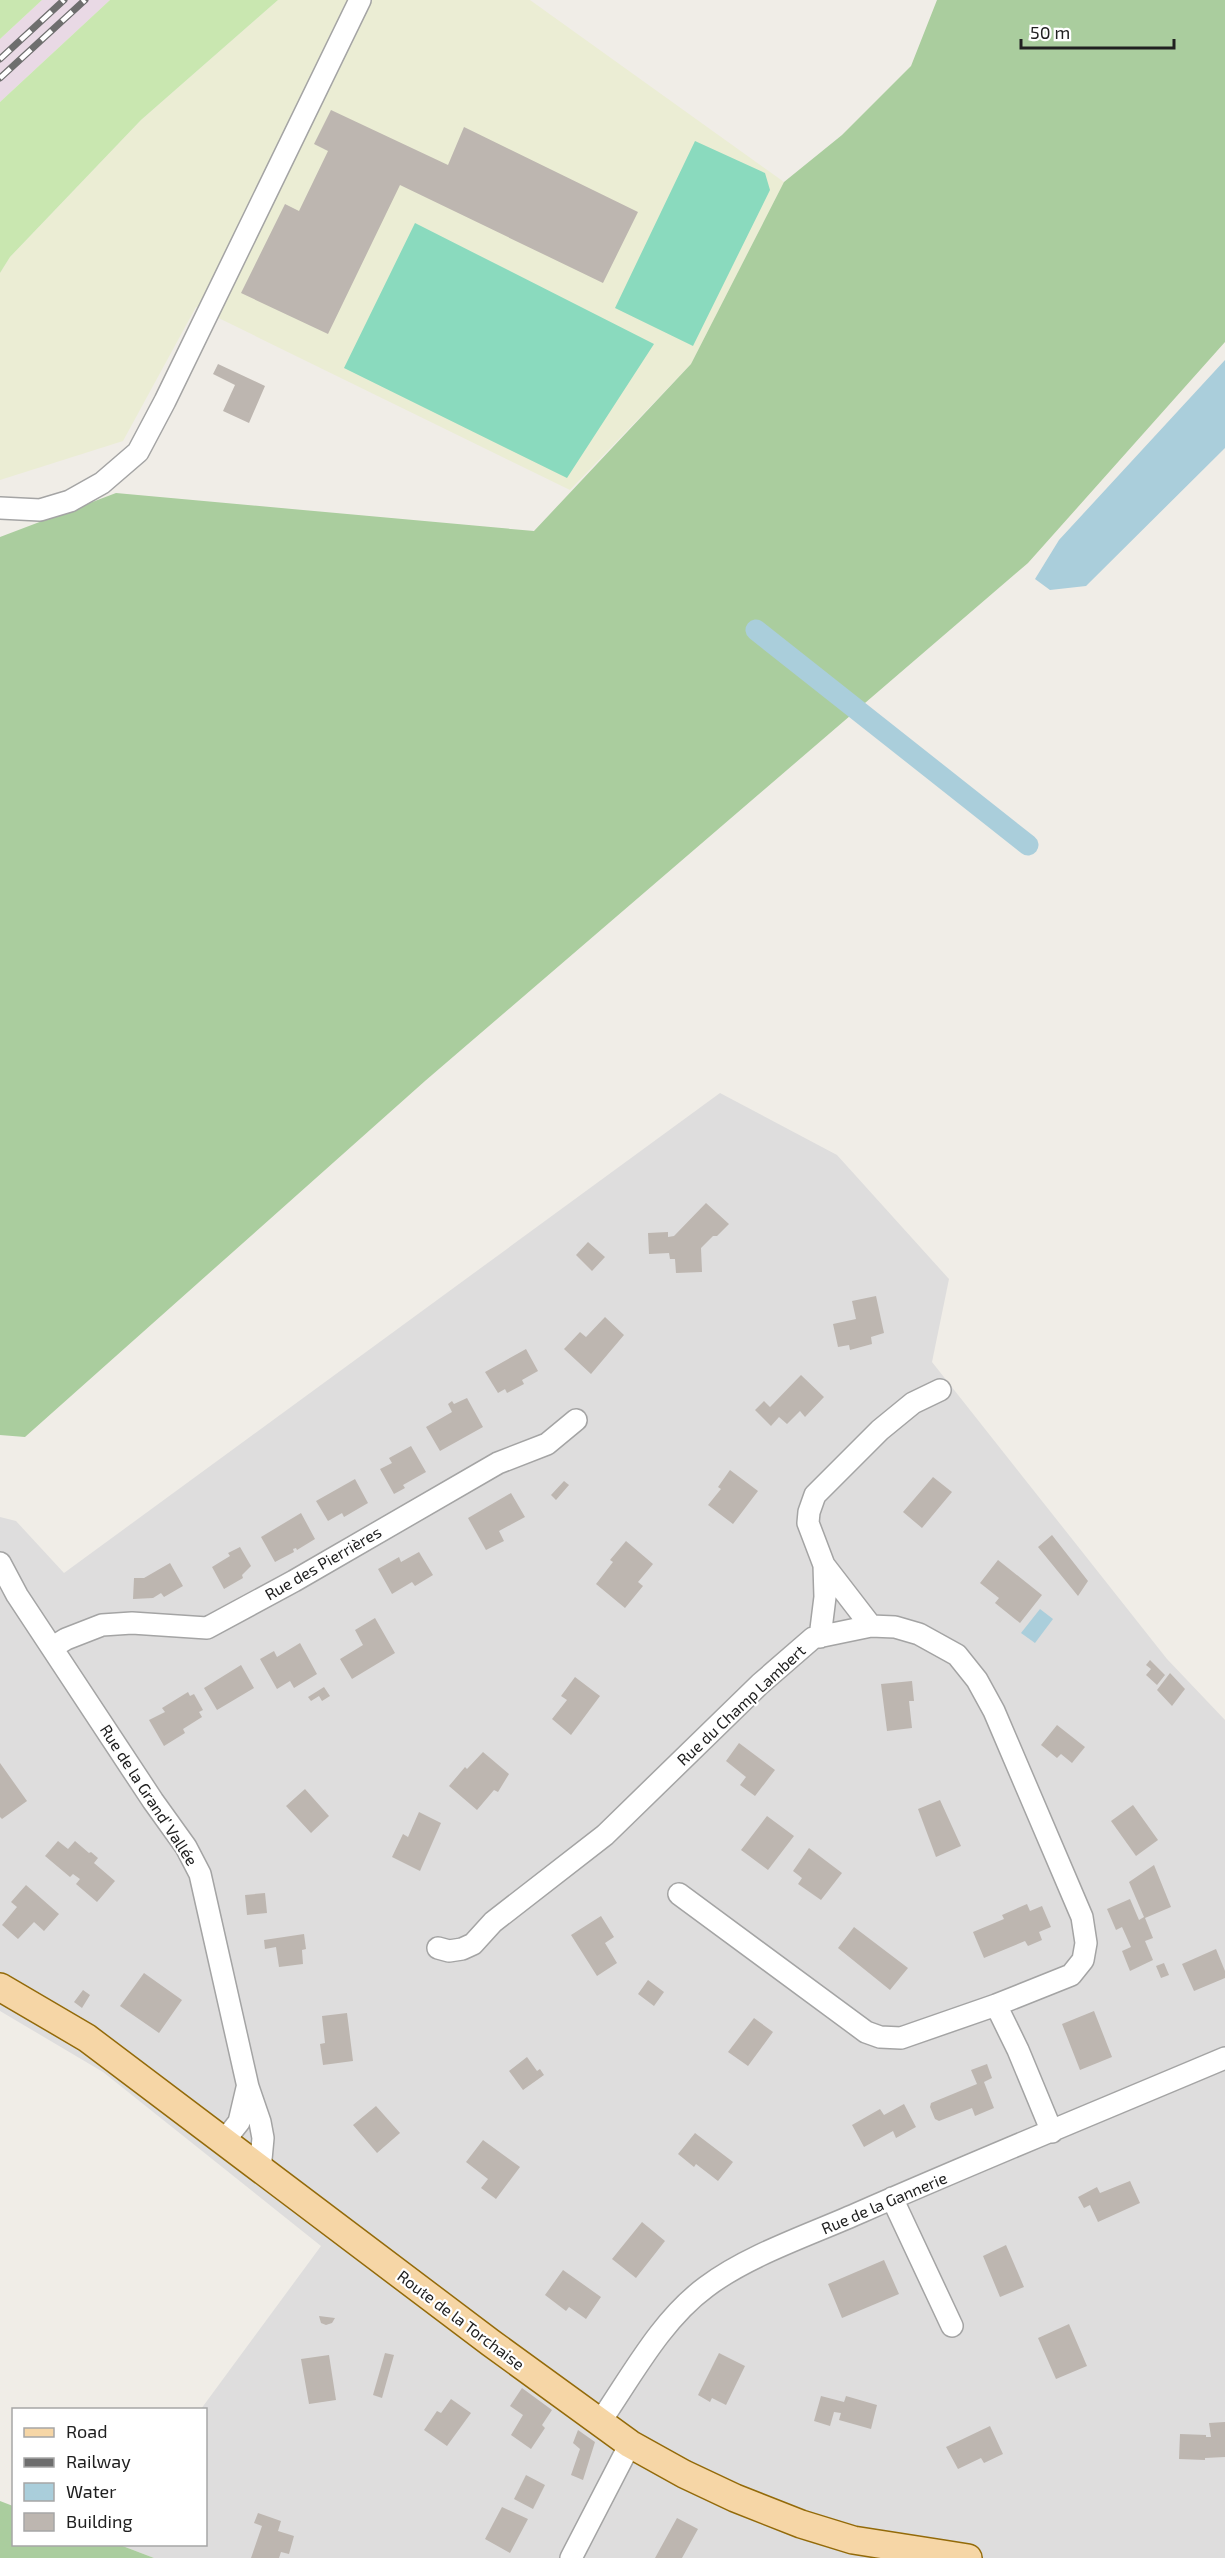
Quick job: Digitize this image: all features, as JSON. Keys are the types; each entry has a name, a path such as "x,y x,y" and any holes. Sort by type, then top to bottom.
{"main road":[{"name":"Route de la Torchaise","path":"0,1987 87,2038 260,2170 630,2444 735,2498 801,2524 902,2554 968,2558"}],"street":[{"path":"0,508 40,510 70,501 102,483 138,452 360,0"},
{"path":"871,1626 824,1565 808,1523 815,1495 880,1430 913,1403 940,1390"},
{"name":"Rue des Pierrières","path":"53,1647 66,1639 102,1625 132,1623 207,1628 498,1463 547,1444 576,1420"},
{"name":"Rue de la Grand’ Vallée","path":"0,1563 17,1595 186,1847 200,1874 248,2087 260,2122 263,2138 260,2170"},
{"path":"820,1637 825,1597 824,1565"},
{"name":"Rue du Champ Lambert","path":"438,1948 449,1951 473,1944 493,1922 605,1835 760,1684 813,1638 871,1626 896,1627 920,1634 957,1655 977,1680 994,1711 1082,1917 1086,1943 1083,1960 1071,1975 996,2005 901,2038 880,2037 866,2032 679,1894"},
{"path":"996,2005 1018,2050 1052,2132"},
{"name":"Rue de la Gannerie","path":"600,2422 643,2356 688,2303 705,2287 732,2269 892,2198 1225,2058"},
{"name":"Rue de la Grand’ Vallée","path":"224,2141 239,2122 248,2087"},
{"path":"892,2198 952,2326"},
{"path":"571,2558 630,2444"}],"shaded area":[{"path":"42,0 110,0 0,102 0,39"},
{"path":"720,1093 837,1155 949,1279 932,1362 1167,1659 1225,1720 1225,2558 154,2558 123,2546 207,2546 207,2408 202,2408 321,2246 103,2072 0,2011 0,1517 16,1521 64,1573"}],"green space":[{"path":"0,0 42,0 0,39"},
{"path":"110,0 278,0 141,120 10,257 0,273 0,102"},
{"path":"278,0 530,0 784,182 691,364 570,490 196,307 123,441 0,480 0,273 10,257 141,120"},
{"path":"937,0 1225,0 1225,342 1028,563 425,1081 25,1437 0,1435 0,537 116,493 534,531 691,364 784,182 842,135 911,66"},
{"path":"695,141 765,173 770,190 693,346 615,308"},
{"path":"415,223 654,344 567,478 344,368"},
{"path":"0,2501 12,2506 12,2546 123,2546 154,2558 0,2558"}],"water":[{"path":"1225,360 1225,448 1086,586 1050,590 1035,579 1059,540"},
{"path":"1040,1609 1053,1619 1035,1643 1021,1633"}],"building":[{"path":"331,110 448,165 464,127 638,212 603,283 400,185 328,334 241,293 285,204 299,211 328,151 314,144"},
{"path":"218,364 265,386 249,423 223,411 235,385 213,374"},
{"path":"706,1203 729,1224 701,1248 702,1272 676,1273 675,1259 670,1259 669,1253 649,1254 648,1233 668,1232 668,1237 674,1236"},
{"path":"588,1242 605,1257 592,1271 576,1255"},
{"path":"876,1296 884,1333 871,1337 872,1344 850,1350 849,1345 838,1347 833,1324 856,1319 852,1301"},
{"path":"605,1317 624,1335 591,1374 564,1349 580,1332 586,1337"},
{"path":"526,1349 538,1371 522,1380 524,1384 507,1393 505,1389 498,1393 485,1372"},
{"path":"801,1375 824,1397 805,1417 800,1411 787,1424 779,1417 771,1426 755,1410 764,1401 770,1407"},
{"path":"467,1398 483,1427 440,1451 426,1427 452,1412 448,1404 452,1401 454,1404"},
{"path":"411,1446 426,1472 403,1485 405,1488 394,1494 380,1469 392,1463 389,1458"},
{"path":"730,1470 758,1491 733,1524 708,1505 721,1489 718,1487"},
{"path":"933,1477 952,1492 922,1528 903,1512"},
{"path":"355,1479 368,1503 344,1517 342,1513 328,1521 316,1501"},
{"path":"564,1481 569,1485 556,1500 551,1495"},
{"path":"511,1493 525,1517 499,1531 504,1541 486,1550 468,1518"},
{"path":"301,1513 315,1539 297,1550 293,1549 294,1552 275,1562 261,1537"},
{"path":"1052,1535 1088,1581 1078,1596 1038,1547"},
{"path":"626,1541 653,1564 638,1582 643,1586 625,1608 596,1584 613,1562 610,1560"},
{"path":"240,1547 251,1566 242,1575 243,1578 224,1589 212,1567 230,1556 228,1553"},
{"path":"419,1552 433,1575 415,1586 412,1582 392,1594 378,1569 399,1557 401,1562"},
{"path":"998,1560 1042,1595 1020,1623 995,1603 999,1598 980,1583"},
{"path":"170,1563 183,1586 164,1597 161,1593 153,1598 133,1599 134,1578 144,1578"},
{"path":"375,1618 395,1653 352,1679 340,1659 363,1645 355,1630"},
{"path":"300,1643 317,1674 294,1688 290,1681 277,1689 260,1659 274,1651 277,1657"},
{"path":"1150,1660 1165,1675 1157,1685 1146,1675 1151,1669 1146,1665"},
{"path":"241,1665 254,1688 217,1710 204,1688"},
{"path":"1170,1673 1185,1689 1172,1706 1157,1690"},
{"path":"575,1677 600,1696 571,1735 552,1719 567,1700 561,1696"},
{"path":"912,1681 914,1701 909,1701 912,1728 887,1731 881,1684"},
{"path":"324,1687 330,1696 322,1701 319,1696 311,1701 308,1697"},
{"path":"188,1692 190,1696 194,1694 203,1710 199,1712 202,1717 183,1729 185,1733 164,1746 149,1720 165,1712 162,1708"},
{"path":"1057,1725 1085,1747 1072,1763 1061,1754 1057,1758 1041,1745"},
{"path":"739,1743 775,1770 755,1796 740,1785 746,1777 726,1761"},
{"path":"483,1752 509,1774 498,1792 494,1790 477,1810 449,1786 465,1767 467,1769"},
{"path":"0,1763 27,1801 2,1819 0,1817"},
{"path":"305,1789 329,1816 311,1833 286,1806"},
{"path":"940,1800 961,1846 936,1857 918,1809"},
{"path":"1133,1805 1158,1840 1136,1856 1111,1821"},
{"path":"419,1812 441,1823 420,1871 392,1857 403,1834 408,1837"},
{"path":"767,1816 794,1836 768,1870 741,1850"},
{"path":"58,1841 68,1849 75,1841 89,1853 91,1852 98,1858 94,1863 115,1881 97,1902 76,1884 80,1879 73,1874 70,1877 45,1856"},
{"path":"809,1848 842,1873 821,1900 798,1884 802,1878 793,1871"},
{"path":"1154,1865 1171,1907 1145,1918 1153,1938 1145,1941 1153,1960 1130,1971 1122,1951 1131,1947 1122,1927 1116,1930 1107,1909 1130,1899 1139,1920 1144,1917 1129,1882"},
{"path":"26,1885 59,1914 44,1931 34,1922 18,1939 2,1925 17,1907 11,1902"},
{"path":"265,1893 267,1913 247,1915 245,1895"},
{"path":"1027,1904 1030,1911 1042,1906 1051,1927 1039,1932 1042,1940 1028,1946 1025,1941 984,1958 973,1932 1004,1919 1002,1915"},
{"path":"601,1916 614,1937 605,1943 617,1963 597,1976 571,1935"},
{"path":"854,1927 908,1968 890,1990 838,1948"},
{"path":"304,1934 306,1949 302,1950 303,1964 279,1967 276,1947 265,1949 264,1940"},
{"path":"1216,1949 1225,1971 1225,1978 1194,1991 1182,1964"},
{"path":"1164,1963 1169,1975 1161,1978 1156,1966"},
{"path":"144,1973 182,2000 159,2033 120,2006"},
{"path":"648,1980 664,1992 654,2006 638,1994"},
{"path":"83,1990 90,1995 82,2008 74,2002"},
{"path":"1094,2011 1112,2057 1080,2070 1062,2024"},
{"path":"347,2013 353,2061 323,2065 320,2044 325,2043 322,2016"},
{"path":"754,2018 773,2032 748,2066 728,2052"},
{"path":"527,2057 537,2071 540,2069 544,2075 523,2090 509,2071"},
{"path":"987,2064 992,2078 984,2082 994,2108 975,2116 972,2108 939,2121 935,2119 930,2107 931,2103 977,2084 971,2070"},
{"path":"904,2104 916,2127 896,2138 893,2131 864,2147 852,2125 880,2109 884,2115"},
{"path":"376,2106 400,2133 377,2153 353,2125"},
{"path":"695,2133 733,2162 718,2181 696,2164 694,2167 678,2154"},
{"path":"483,2140 520,2167 496,2199 481,2188 488,2179 466,2162"},
{"path":"1130,2181 1140,2203 1098,2222 1090,2205 1084,2208 1078,2197 1097,2187 1100,2193"},
{"path":"642,2222 665,2241 636,2278 612,2259"},
{"path":"1006,2245 1024,2287 1000,2297 983,2256"},
{"path":"884,2260 899,2294 842,2318 828,2284"},
{"path":"563,2270 601,2297 586,2319 569,2307 566,2311 545,2295"},
{"path":"319,2316 335,2318 332,2323 326,2325 321,2323"},
{"path":"1069,2324 1087,2366 1056,2379 1038,2338"},
{"path":"385,2353 394,2355 382,2398 373,2395"},
{"path":"719,2353 745,2366 726,2405 712,2398 710,2402 698,2395"},
{"path":"329,2355 336,2400 309,2404 301,2359"},
{"path":"522,2388 552,2410 542,2425 545,2428 531,2449 511,2435 523,2415 510,2406"},
{"path":"821,2396 844,2402 846,2396 877,2405 871,2429 839,2420 841,2413 834,2412 830,2426 814,2421"},
{"path":"451,2399 471,2413 447,2446 424,2430 437,2411 441,2413"},
{"path":"1225,2422 1225,2457 1205,2458 1205,2460 1179,2459 1180,2434 1211,2437 1209,2423"},
{"path":"990,2426 1003,2454 984,2463 981,2458 958,2469 946,2447"},
{"path":"578,2430 595,2442 583,2480 571,2475 580,2449 573,2443"},
{"path":"526,2475 545,2485 533,2509 514,2499"},
{"path":"502,2507 528,2519 510,2553 485,2539"},
{"path":"258,2513 281,2521 278,2531 294,2536 289,2554 281,2552 279,2558 251,2558 262,2526 254,2523"},
{"path":"677,2518 698,2529 682,2558 655,2558"}],"waterway":[{"path":"756,630 1028,845"}],"railway":[{"path":"0,59 64,0"},
{"path":"0,78 85,0"}]}
